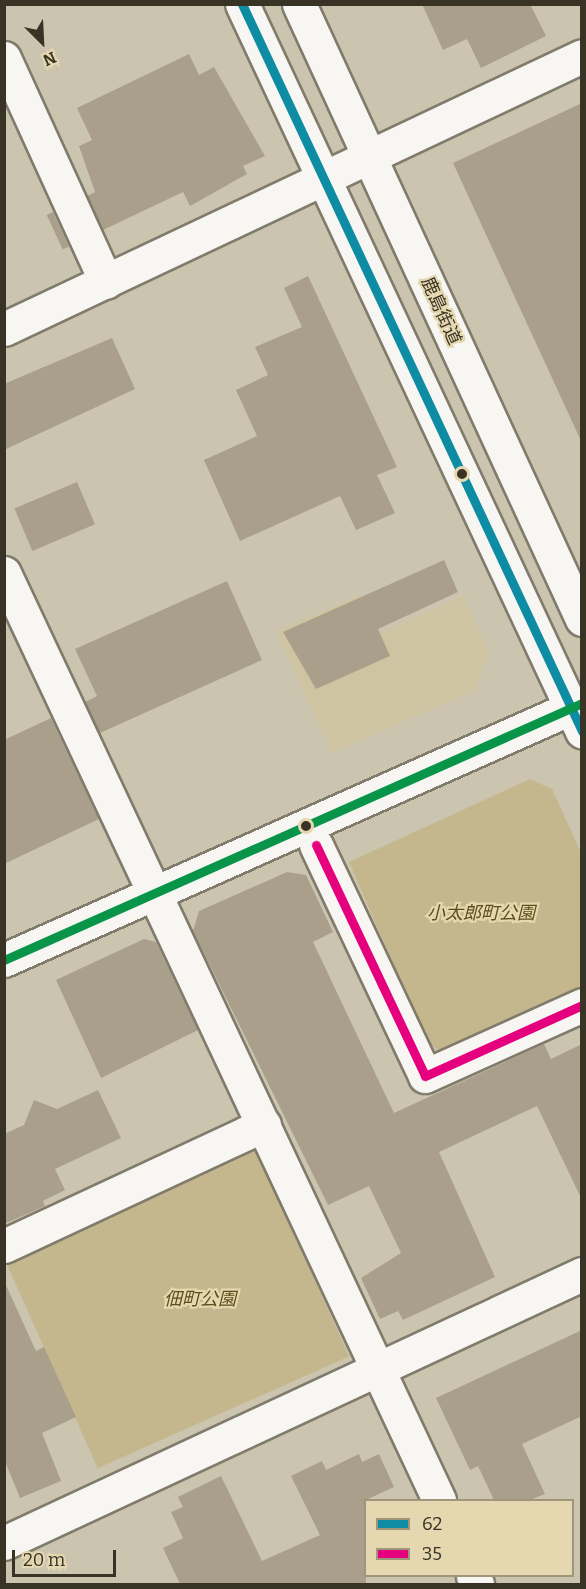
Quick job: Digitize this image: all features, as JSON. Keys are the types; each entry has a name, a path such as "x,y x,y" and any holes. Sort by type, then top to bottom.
{"street":[{"path":"4,960 155,893 578,714 242,4"},
{"name":"鹿島街道","path":"299,4 371,156 582,619"},
{"path":"4,329 582,56"},
{"path":"4,58 105,282"},
{"path":"4,573 16,630 155,893 439,1499"},
{"path":"316,845 425,1076 582,1005"},
{"path":"4,1246 264,1125"},
{"path":"4,1543 380,1370 582,1274"}],"shaded area":[{"path":"360,595 379,634 464,596 489,653 475,690 332,753 276,632"}],"green space":[{"name":"小太郎町公園","path":"530,779 552,789 581,853 581,989 445,1053 428,1044 349,862"},
{"name":"佃町公園","path":"257,1150 349,1356 98,1468 6,1262"}],"building":[{"path":"422,4 530,4 546,36 481,68 467,39 443,50"},
{"path":"189,54 199,75 214,67 265,156 243,166 247,174 190,206 183,192 103,230 87,196 95,192 79,146 92,140 77,108"},
{"path":"582,103 582,443 453,163"},
{"path":"53,212 69,246 63,249 47,215"},
{"path":"308,276 397,467 377,475 395,513 356,530 340,496 240,541 204,460 257,436 236,390 268,375 255,347 302,327 284,288"},
{"path":"112,338 135,389 4,450 4,384"},
{"path":"77,482 95,524 32,551 14,509"},
{"path":"444,560 458,592 378,629 390,656 316,689 283,632"},
{"path":"227,581 262,660 100,733 85,702 97,696 75,649"},
{"path":"51,718 99,819 4,864 4,740"},
{"path":"287,872 306,875 333,932 313,942 394,1113 544,1044 551,1059 582,1044 582,1200 537,1106 439,1152 495,1277 403,1320 398,1311 380,1319 361,1278 401,1253 369,1186 328,1205 193,931 199,911"},
{"path":"144,939 156,942 198,1030 101,1078 56,980"},
{"path":"98,1090 121,1138 55,1169 65,1190 43,1201 45,1206 4,1224 4,1134 24,1125 34,1100 57,1109"},
{"path":"4,1281 36,1351 44,1347 76,1417 42,1433 61,1481 20,1498 4,1459"},
{"path":"582,1330 582,1416 522,1444 545,1494 532,1499 494,1499 478,1466 470,1470 436,1398"},
{"path":"359,1454 362,1462 379,1454 394,1487 364,1499 364,1577 366,1577 366,1584 180,1584 163,1548 183,1538 171,1512 183,1507 178,1497 221,1476 262,1561 320,1535 291,1476 322,1461 326,1470"}],"transit line":[{"name":"62","path":"242,4 582,731"},
{"path":"4,960 582,703"},
{"name":"35","path":"316,845 425,1076 582,1005"}]}
